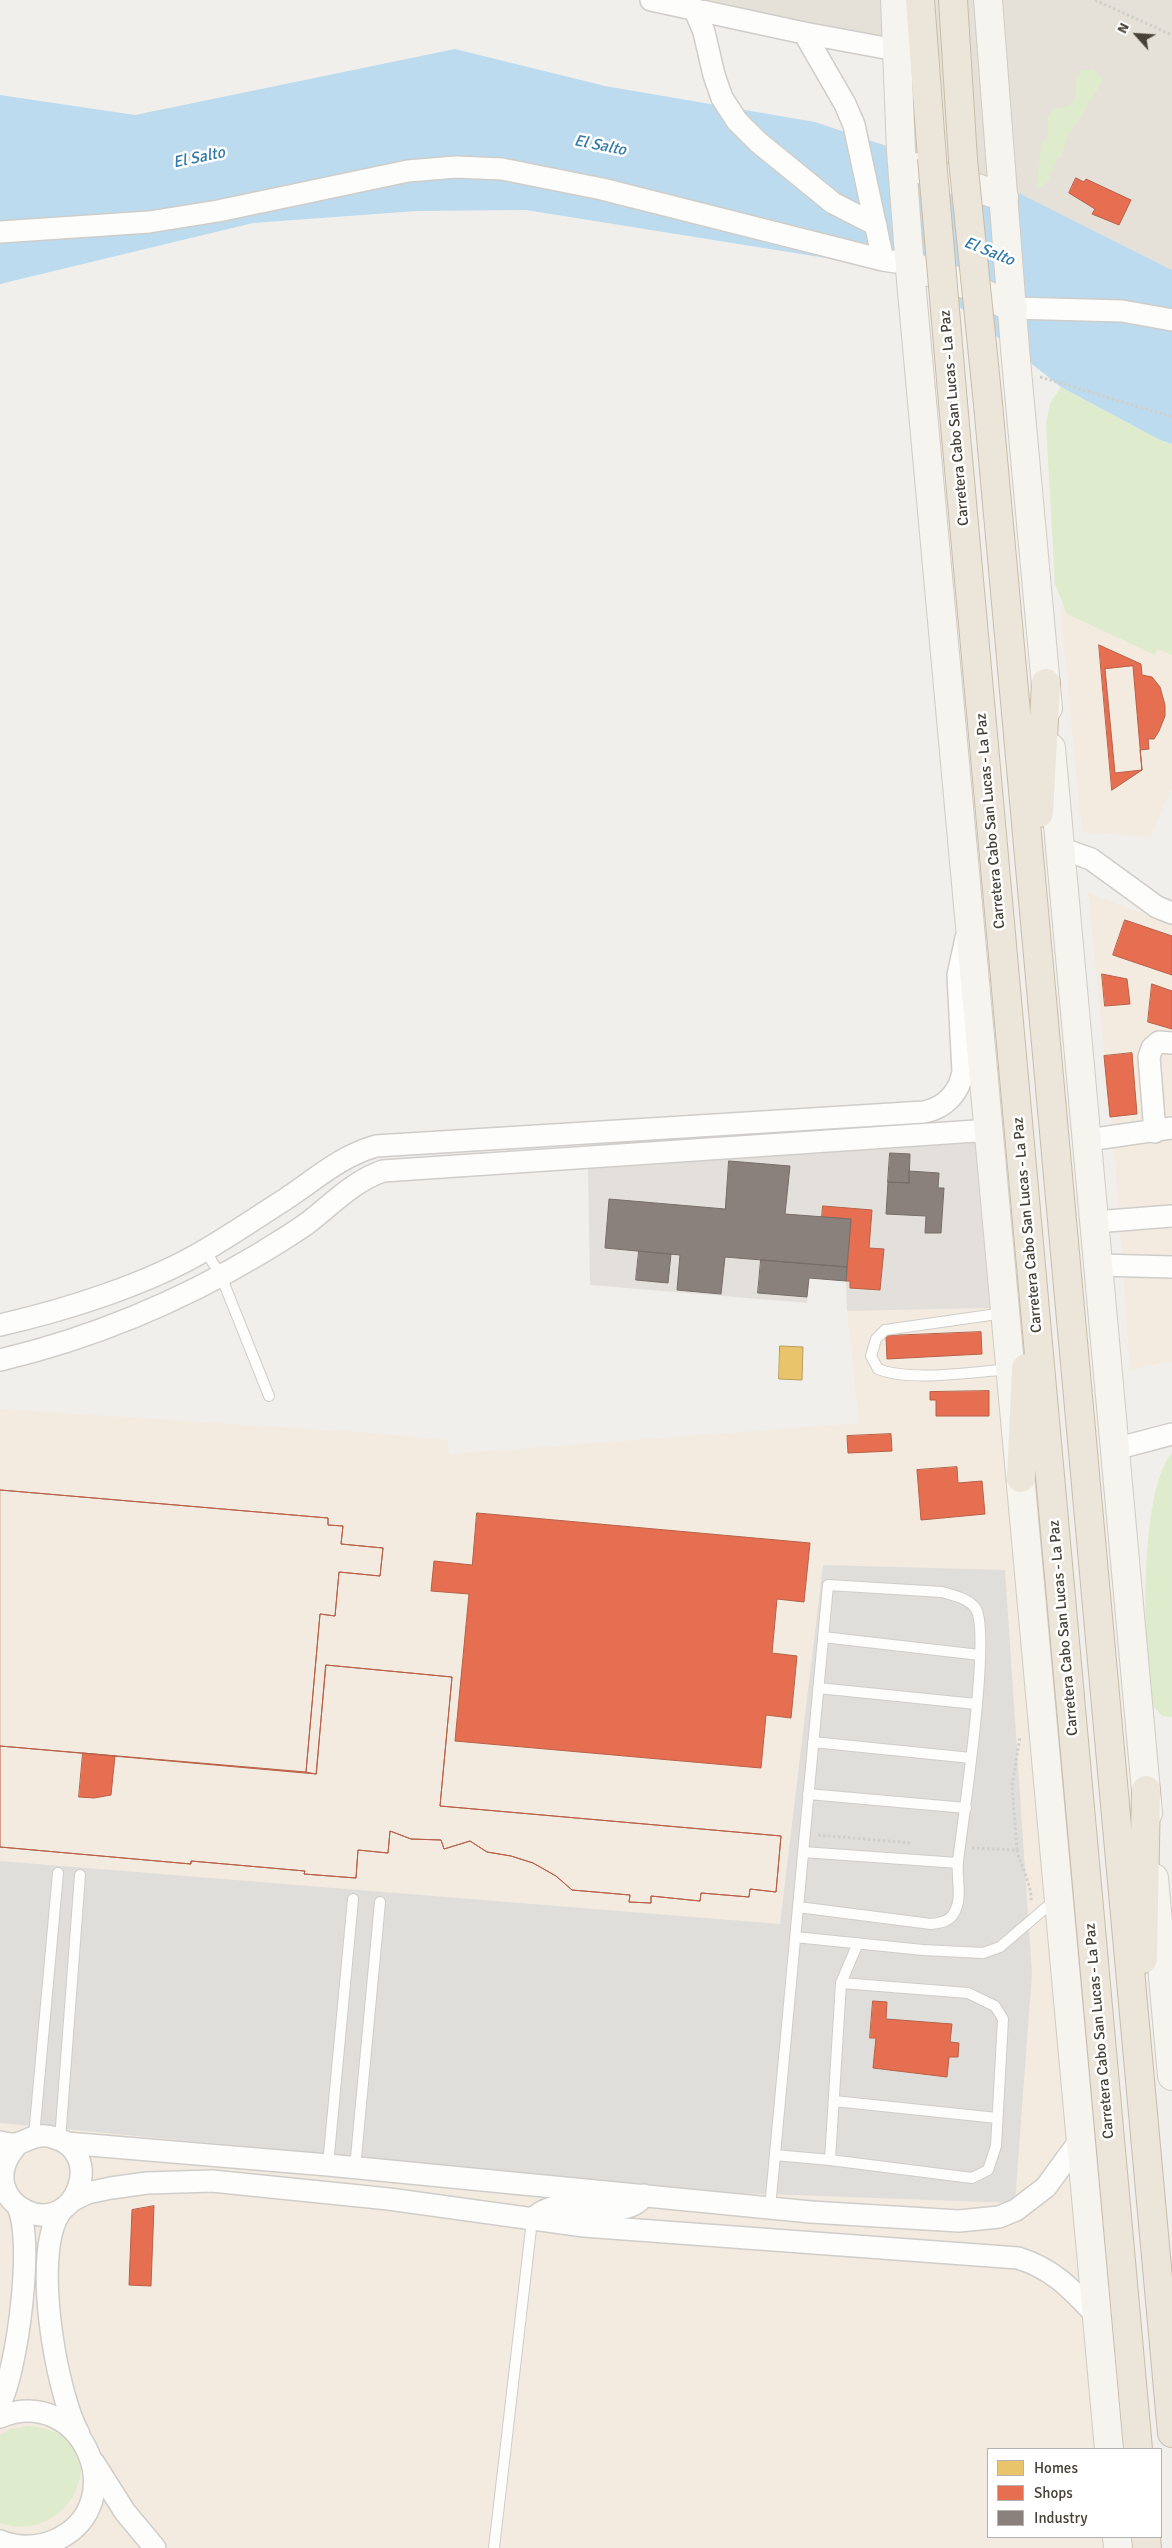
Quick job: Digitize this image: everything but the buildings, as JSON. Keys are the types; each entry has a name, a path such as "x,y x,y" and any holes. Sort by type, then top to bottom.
{"highway":[{"name":"Carretera Cabo San Lucas - La Paz","path":"920,0 953,403 1138,2448"},
{"path":"954,0 963,160 988,404 1172,2433"},
{"path":"1034,912 1046,683"},
{"path":"1021,1478 1026,1383 1028,1219"},
{"path":"1140,2096 1146,1790"}],"main road":[{"path":"895,0 896,50 910,266 1110,2448"},
{"path":"988,0 1018,372 1060,848 1100,1265 1172,2076"},
{"path":"903,164 1004,197"},
{"path":"910,266 962,282 1013,308"}],"street":[{"path":"651,0 804,33 896,50"},
{"path":"694,8 704,32 714,75 722,98 737,121 758,142 832,203 876,225"},
{"path":"804,33 845,104 854,125 883,260"},
{"path":"0,232 149,222 218,211 408,171 456,166 502,169 602,188 910,266"},
{"path":"1013,308 1122,311 1172,320"},
{"path":"1060,848 1091,859 1157,907 1172,913"},
{"path":"0,1325 45,1315 118,1290 205,1250 289,1197 340,1160 376,1146 924,1112 940,1106 955,1093 963,1072 958,975 970,923"},
{"path":"1088,1140 1163,1130 1149,1057 1152,1048 1159,1042 1172,1044"},
{"path":"0,1360 56,1347 175,1300 221,1276 308,1222 359,1182 393,1169 976,1131 985,1135 990,1145"},
{"path":"1095,1222 1172,1216"},
{"path":"1100,1265 1172,1267"},
{"path":"1115,1449 1172,1434"},
{"path":"0,2403 8,2386 14,2362 24,2266 24,2228 21,2213 8,2198 5,2187 4,2168 6,2159 17,2141 43,2135 63,2142 328,2165 770,2208 959,2221 999,2217 1016,2210 1046,2187 1081,2139"},
{"path":"63,2142 79,2160 82,2170 81,2181 68,2204 54,2221 49,2241 50,2319 53,2352 70,2417 116,2500 155,2548"},
{"path":"8,2198 24,2210 38,2214 52,2213 87,2193 111,2188 163,2182 212,2181 389,2199 532,2220 757,2240 958,2251 1018,2258 1038,2264 1054,2274 1098,2317"},
{"path":"532,2220 540,2212 556,2205 626,2207 637,2203 644,2195"},
{"path":"0,2417 20,2411 49,2414 70,2426 86,2447 94,2473 94,2487 88,2506 78,2522 64,2535 46,2544 26,2546 10,2544"}],"lane":[{"path":"205,1250 221,1276 269,1396"},
{"path":"1006,1312 885,1330 876,1339 872,1356 878,1368 892,1374 963,1374 1011,1369"},
{"path":"770,2208 808,1794 828,1585 942,1592 960,1598 975,1608 981,1623 971,1758 958,1863 958,1895 954,1913 944,1922 931,1924 798,1906"},
{"path":"823,1637 980,1655"},
{"path":"818,1688 976,1704"},
{"path":"813,1742 971,1758"},
{"path":"808,1794 966,1808"},
{"path":"803,1852 958,1863"},
{"path":"17,2141 58,1873"},
{"path":"63,2142 80,1875"},
{"path":"795,1937 983,1954 1000,1947 1059,1897"},
{"path":"328,2165 353,1899"},
{"path":"355,2168 380,1902"},
{"path":"830,2160 841,1983 858,1943"},
{"path":"775,2155 972,2178 988,2170 994,2158 1003,2019 995,2006 968,1993 841,1983"},
{"path":"834,2101 997,2118"},
{"path":"494,2548 532,2220"}],"path":[{"path":"1095,0 1172,35"},
{"path":"1018,372 1050,379 1172,417"},
{"path":"805,1834 921,1844"},
{"path":"960,1847 1018,1850 1022,1870 1031,1889 1031,1901 1027,1908"}],"shaded area":[{"path":"651,0 1172,0 1172,270 1003,185 949,167 939,58"},
{"path":"1060,606 1065,608 1067,614 1155,654 1158,648 1172,655 1172,788 1150,837 1082,832"},
{"path":"1088,893 1172,924 1172,1361 1130,1370 1114,1149"},
{"path":"975,1143 990,1308 847,1311 846,1281 809,1278 807,1303 590,1285 588,1169"},
{"path":"990,1308 1003,1420 1097,2448 987,2448 987,2538 1105,2538 1106,2548 0,2548 0,1409 359,1432 448,1440 449,1454 859,1423 847,1311"},
{"path":"823,1565 1005,1570 1032,1973 1015,2203 738,2193 0,2123 0,1861 780,1924"}],"green space":[{"path":"1093,69 1101,76 1101,84 1068,137 1061,157 1057,159 1047,183 1037,189 1041,145 1048,134 1048,116 1053,109 1072,104 1076,97 1076,77 1081,71"},
{"path":"1061,387 1160,440 1172,444 1172,655 1158,649 1155,655 1067,614 1055,584 1046,424 1050,403"},
{"path":"1172,1453 1172,1717 1162,1716 1153,1706 1147,1650 1146,1575 1148,1536 1153,1502 1161,1473"},
{"path":"28,2426 57,2433 74,2447 80,2466 78,2486 67,2505 50,2519 27,2526 0,2523 0,2435 10,2429"}],"water":[{"name":"El Salto","path":"455,49 605,86 815,122 1003,185 1172,270 1172,444 1160,440 1061,387 934,287 911,281 876,266 526,210 417,211 253,223 0,284 0,95 135,115"}]}
